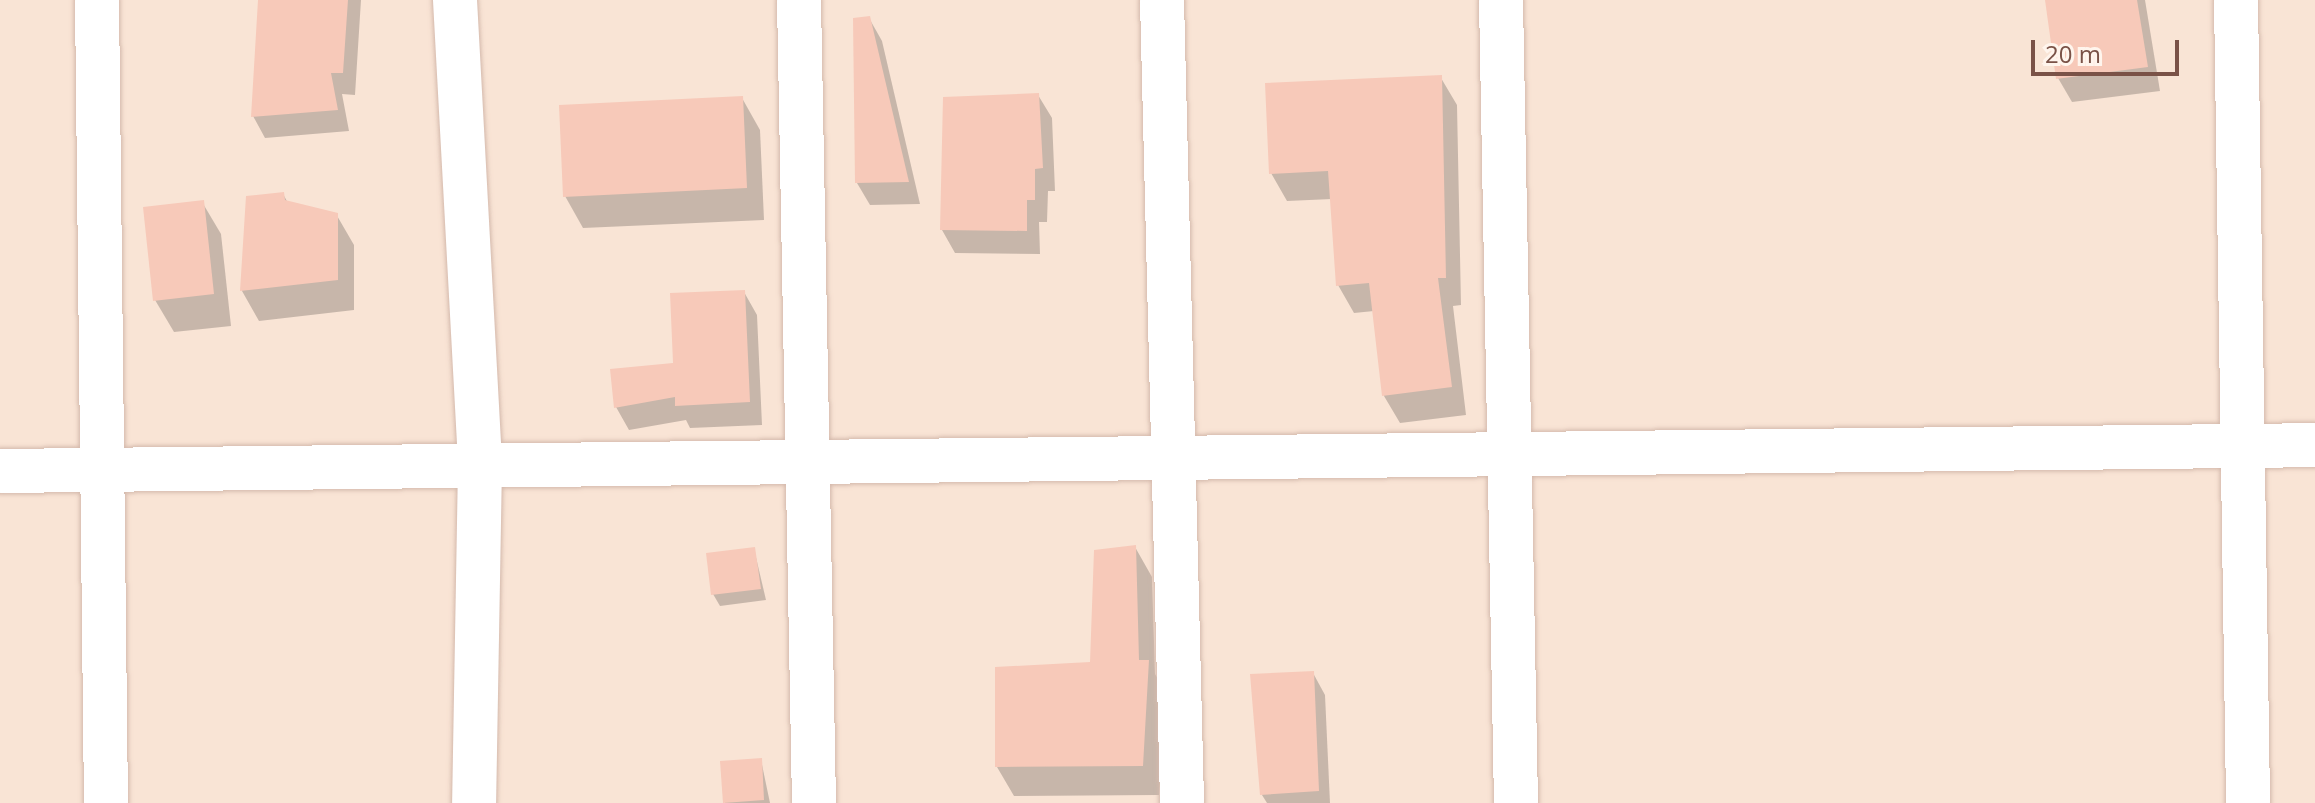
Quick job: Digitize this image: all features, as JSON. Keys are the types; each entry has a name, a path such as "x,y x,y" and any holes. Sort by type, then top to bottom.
{"street":[{"path":"97,0 106,803"},
{"path":"455,0 480,465 474,803"},
{"path":"799,0 814,803"},
{"path":"1162,0 1182,803"},
{"path":"1501,0 1507,454 1516,803"},
{"path":"2236,0 2240,446 2248,803"},
{"path":"0,471 2315,445"}],"shaded area":[{"path":"0,0 2315,0 2315,803 0,803"}],"building":[{"path":"258,0 348,0 343,73 331,73 338,110 251,117"},
{"path":"2045,0 2137,0 2148,67 2056,79"},
{"path":"870,16 909,182 855,183 853,18"},
{"path":"1442,75 1446,278 1438,278 1452,387 1382,396 1369,283 1336,286 1328,171 1269,174 1265,83"},
{"path":"1039,93 1043,168 1035,169 1035,200 1027,200 1027,231 940,230 943,97"},
{"path":"743,96 747,188 563,197 559,105"},
{"path":"284,192 285,200 338,213 338,280 240,291 246,196"},
{"path":"204,200 214,294 153,301 143,207"},
{"path":"745,290 750,402 675,406 675,397 614,408 610,369 673,363 670,293"},
{"path":"1136,545 1139,660 1149,660 1143,766 995,767 995,667 1090,662 1094,550"},
{"path":"755,547 761,589 711,595 706,553"},
{"path":"1314,671 1319,791 1260,795 1250,674"},
{"path":"762,758 764,800 723,803 720,761"}]}
